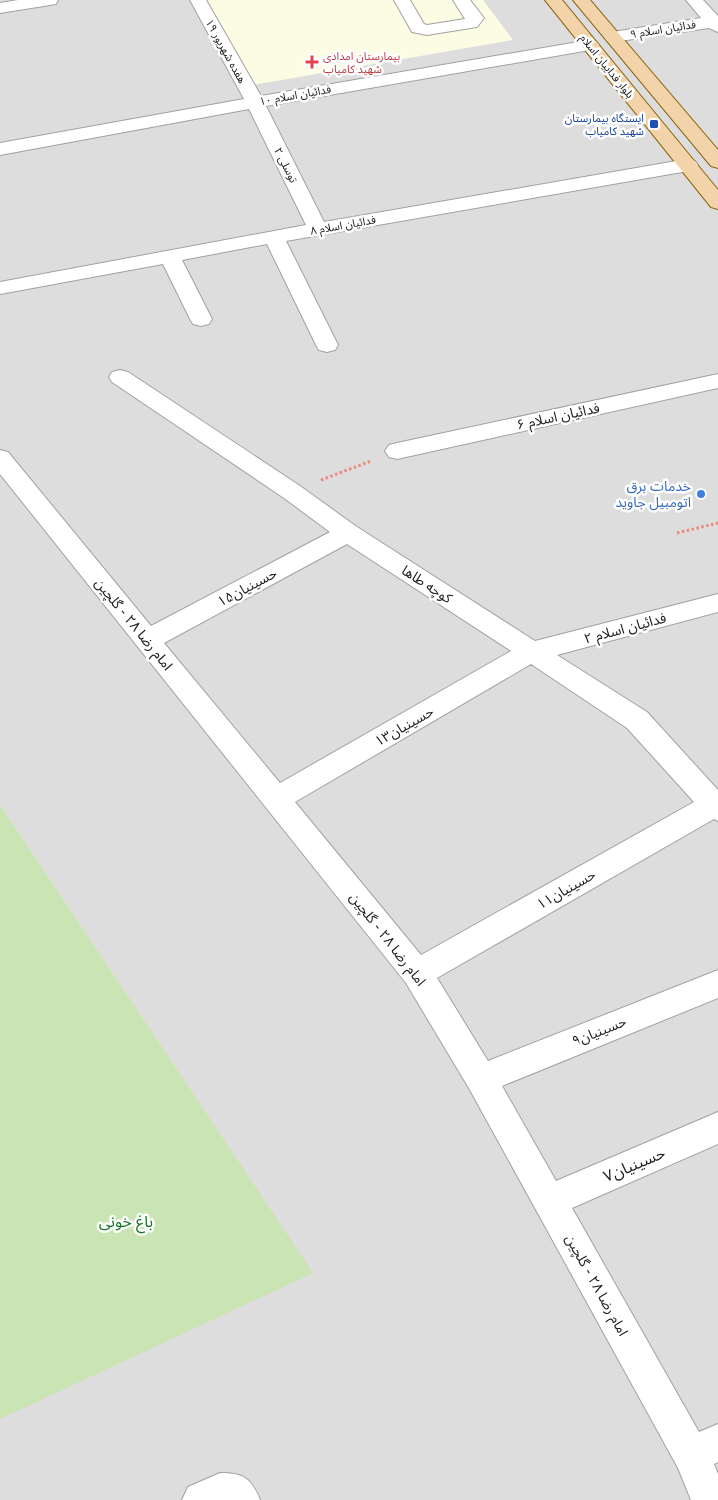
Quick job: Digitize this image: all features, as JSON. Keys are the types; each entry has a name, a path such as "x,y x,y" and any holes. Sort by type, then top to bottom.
{"main road":[{"name":"بلوار فداییان اسلام","path":"553,0 718,203"},
{"name":"بلوار فداییان اسلام","path":"581,0 716,158"}],"street":[{"path":"0,8 50,0"},
{"name":"هفده شهریور ۱۹","path":"198,0 254,102"},
{"path":"408,0 402,0 418,28 427,30 471,23 475,18 461,0"},
{"path":"694,0 716,23"},
{"name":"فدائیان اسلام ۹","path":"613,37 716,23"},
{"name":"فدائیان اسلام ۱۰","path":"0,149 254,102 590,45"},
{"name":"توسلی ۲","path":"254,102 318,229"},
{"name":"فدائیان اسلام ۸","path":"0,288 318,229 688,165"},
{"path":"274,237 327,345"},
{"path":"170,257 201,320"},
{"name":"کوچه طاها","path":"120,377 292,492 348,533 637,720 716,807"},
{"name":"فدائیان اسلام ۶","path":"397,451 718,381"},
{"name":"امام رضا ۲۸ - گلچین","path":"0,458 417,973 481,1078 550,1201 705,1449 710,1500"},
{"name":"حسینیان۱۵","path":"147,640 348,533"},
{"name":"فدائیان اسلام ۲","path":"531,652 718,603"},
{"name":"حسینیان۱۳","path":"276,799 531,652"},
{"name":"حسینیان۱۱","path":"417,973 716,807"},
{"name":"حسینیان۹","path":"481,1078 718,984"},
{"name":"حسینیان۷","path":"550,1201 718,1128"}],"path":[{"path":"292,492 397,451"},
{"path":"677,533 718,523"}],"shaded area":[{"path":"0,0 718,0 718,1500 0,1500"},
{"name":"بیمارستان امدادی شهید کامیاب","path":"207,0 483,0 513,40 253,85"}],"green space":[{"name":"باغ خونی","path":"0,805 313,1273 0,1419"}],"place":[{"name":"بیمارستان امدادی شهید کامیاب","path":"312,62"},
{"name":"ایستگاه بیمارستان شهید کامیاب","path":"654,124"},
{"name":"خدمات برق اتومبیل جاوید","path":"701,494"}]}
